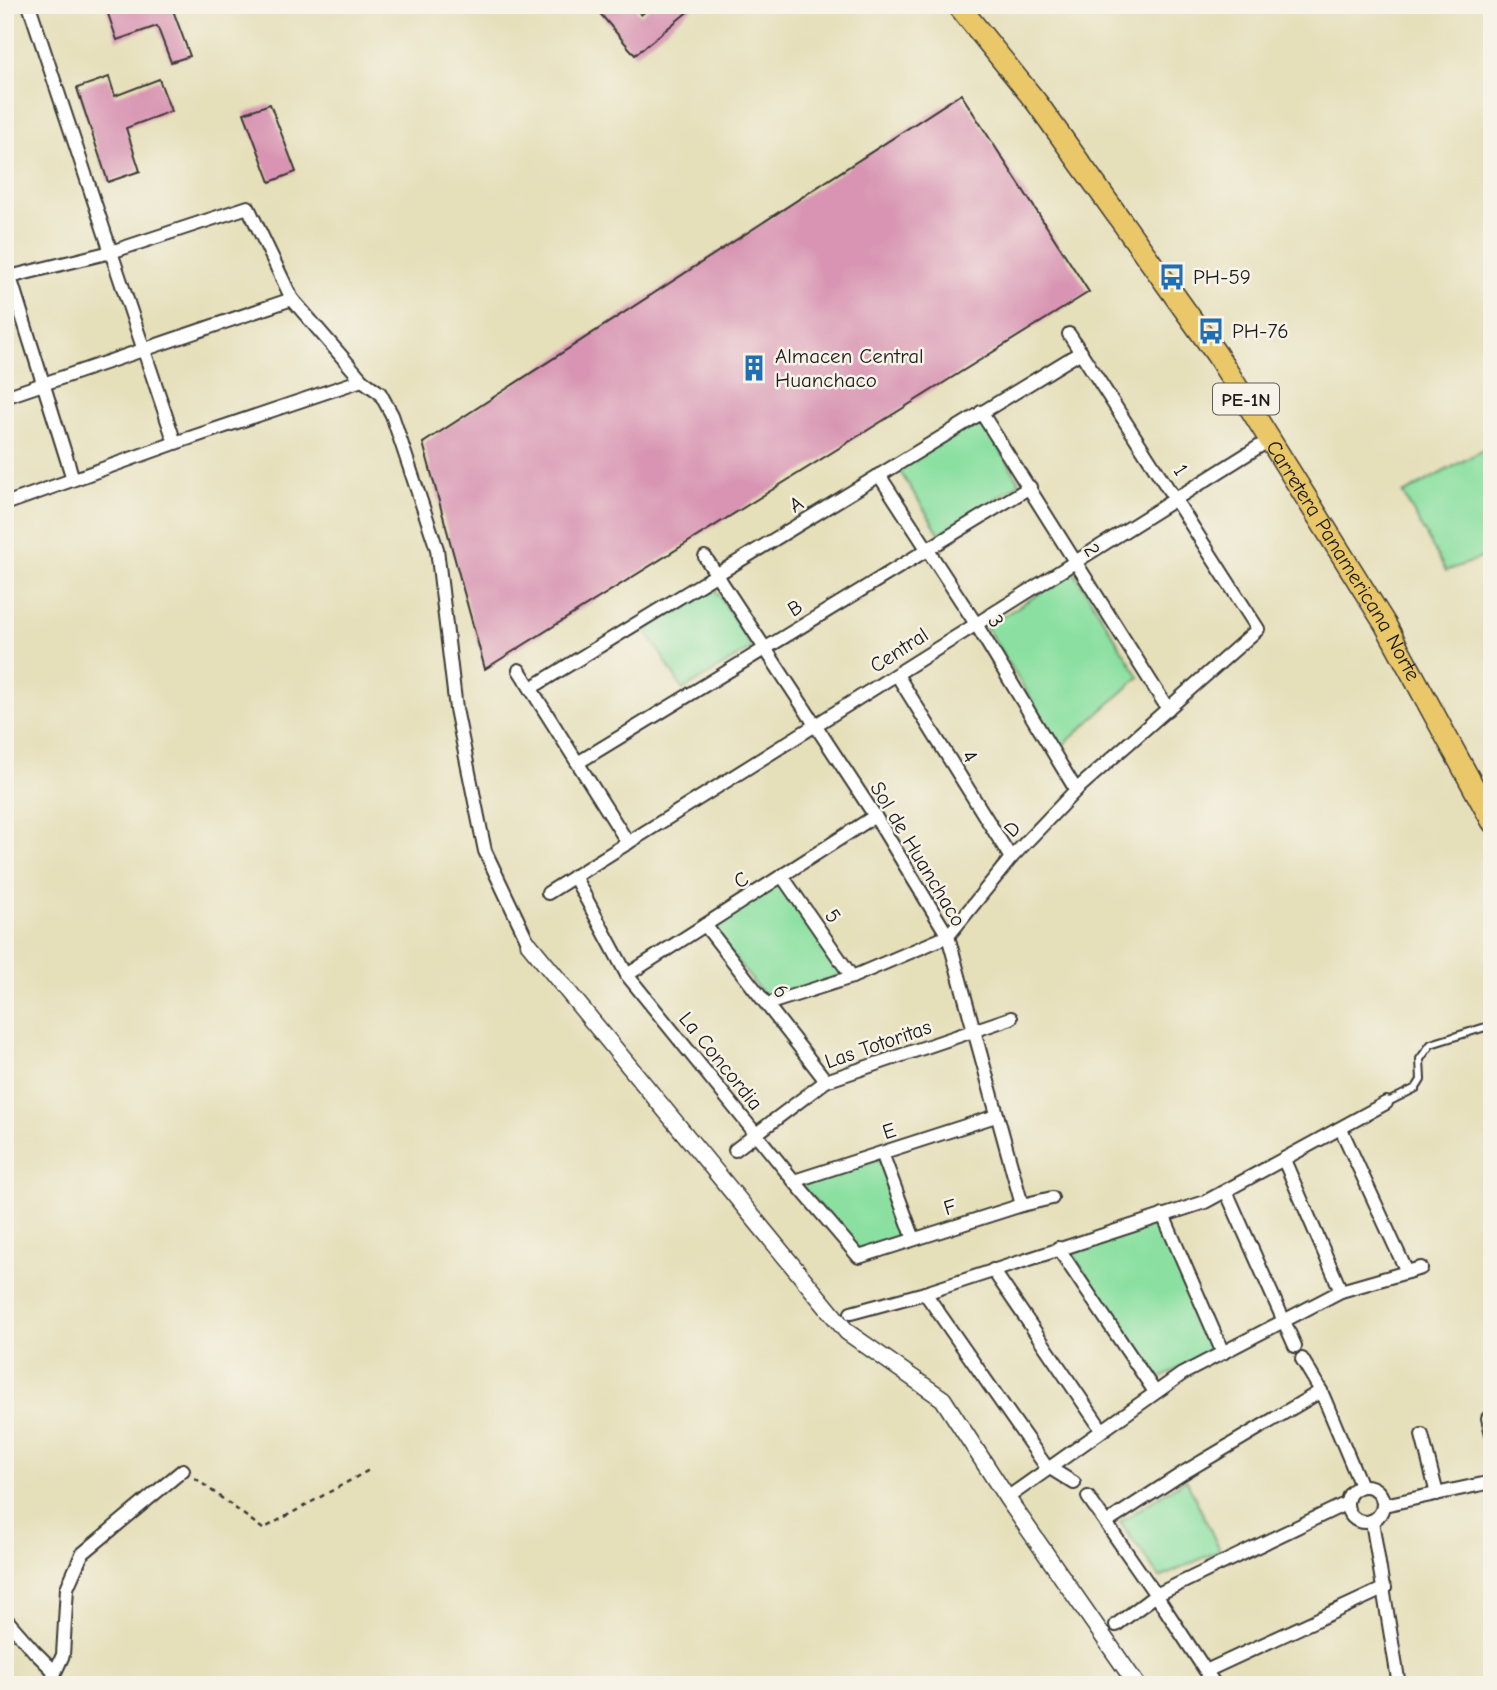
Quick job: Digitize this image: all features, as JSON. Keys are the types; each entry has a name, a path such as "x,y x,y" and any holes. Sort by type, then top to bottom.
{"highway":[{"name":"Carretera Panamericana Norte","path":"958,5 1045,114 1217,355 1385,624 1492,821"}],"street":[{"path":"29,5 174,443"},
{"path":"73,479 7,277 111,252 248,207 292,299 362,380 380,393 392,415 437,549 456,709 485,851 529,944 847,1332 943,1399 1007,1498 1137,1685"},
{"path":"5,397 292,299"},
{"name":"1","path":"1069,334 1258,629"},
{"name":"A","path":"531,688 1080,352"},
{"path":"5,504 174,443 362,380"},
{"name":"2","path":"981,412 1168,709"},
{"name":"Central","path":"548,893 1271,439"},
{"name":"3","path":"879,475 975,624 1076,790"},
{"name":"B","path":"579,762 1030,487"},
{"name":"Sol de Huanchaco","path":"705,557 875,816 948,936 1022,1205"},
{"name":"D","path":"767,1004 852,977 948,936 1011,858 1076,790 1258,629"},
{"path":"519,670 628,843"},
{"name":"4","path":"897,675 1011,858"},
{"name":"C","path":"627,975 875,816"},
{"name":"La Concordia","path":"574,876 627,975 859,1257"},
{"name":"5","path":"782,876 852,977"},
{"name":"6","path":"705,925 827,1081"},
{"name":"Las Totoritas","path":"735,1150 827,1081 1011,1018"},
{"path":"851,1313 925,1293 1205,1202 1386,1103"},
{"name":"E","path":"794,1181 996,1116"},
{"path":"1341,1129 1407,1272"},
{"path":"882,1153 914,1238"},
{"path":"1284,1160 1341,1291"},
{"path":"1226,1191 1295,1346"},
{"name":"F","path":"859,1257 1052,1198"},
{"path":"1163,1215 1223,1353"},
{"path":"1058,1248 1155,1392"},
{"path":"1007,1498 1182,1374 1341,1291 1421,1268"},
{"path":"993,1270 1102,1430"},
{"path":"925,1293 1045,1465 1074,1483"},
{"path":"1302,1359 1321,1391 1361,1486"},
{"path":"1106,1523 1183,1473 1321,1391"},
{"path":"1488,1418 1492,1434"},
{"path":"1422,1435 1437,1494"},
{"path":"49,1685 64,1655 67,1588 82,1553 183,1470"},
{"path":"1361,1486 1375,1488 1383,1498 1382,1512 1372,1521 1366,1522 1350,1514 1347,1503 1352,1492 1361,1486"},
{"path":"1384,1505 1490,1487"},
{"path":"1088,1497 1214,1685"},
{"path":"1115,1625 1156,1595 1347,1503"},
{"path":"1372,1521 1385,1588 1398,1684"},
{"path":"1206,1671 1385,1588"},
{"path":"5,1618 55,1672"}],"lane":[{"path":"1386,1103 1416,1088 1421,1075 1420,1059 1431,1044 1492,1025"}],"path":[{"path":"183,1470 263,1529 369,1470"}],"green space":[{"path":"981,417 1020,483 940,534 899,470"},
{"path":"1492,445 1492,554 1446,571 1403,494"},
{"path":"1074,572 1139,677 1061,747 986,627"},
{"path":"712,584 752,648 683,690 644,627"},
{"path":"780,882 843,975 767,999 710,927"},
{"path":"879,1158 906,1234 857,1249 801,1185"},
{"path":"1158,1223 1213,1348 1158,1380 1070,1250"},
{"path":"1186,1479 1220,1550 1160,1578 1120,1522"}],"building":[{"path":"105,5 171,5 190,56 171,62 157,26 117,40"},
{"path":"593,5 633,5 641,15 652,5 696,5 635,55"},
{"path":"109,77 115,96 159,79 171,111 126,128 140,171 108,182 77,88"},
{"name":"Almacen Central Huanchaco","path":"961,94 1089,292 485,669 423,443"},
{"path":"270,104 296,172 270,182 244,113"}],"place":[{"name":"PH-59","path":"1172,277"},
{"name":"PH-76","path":"1211,331"},
{"name":"Almacen Central Huanchaco","path":"754,368"}]}
